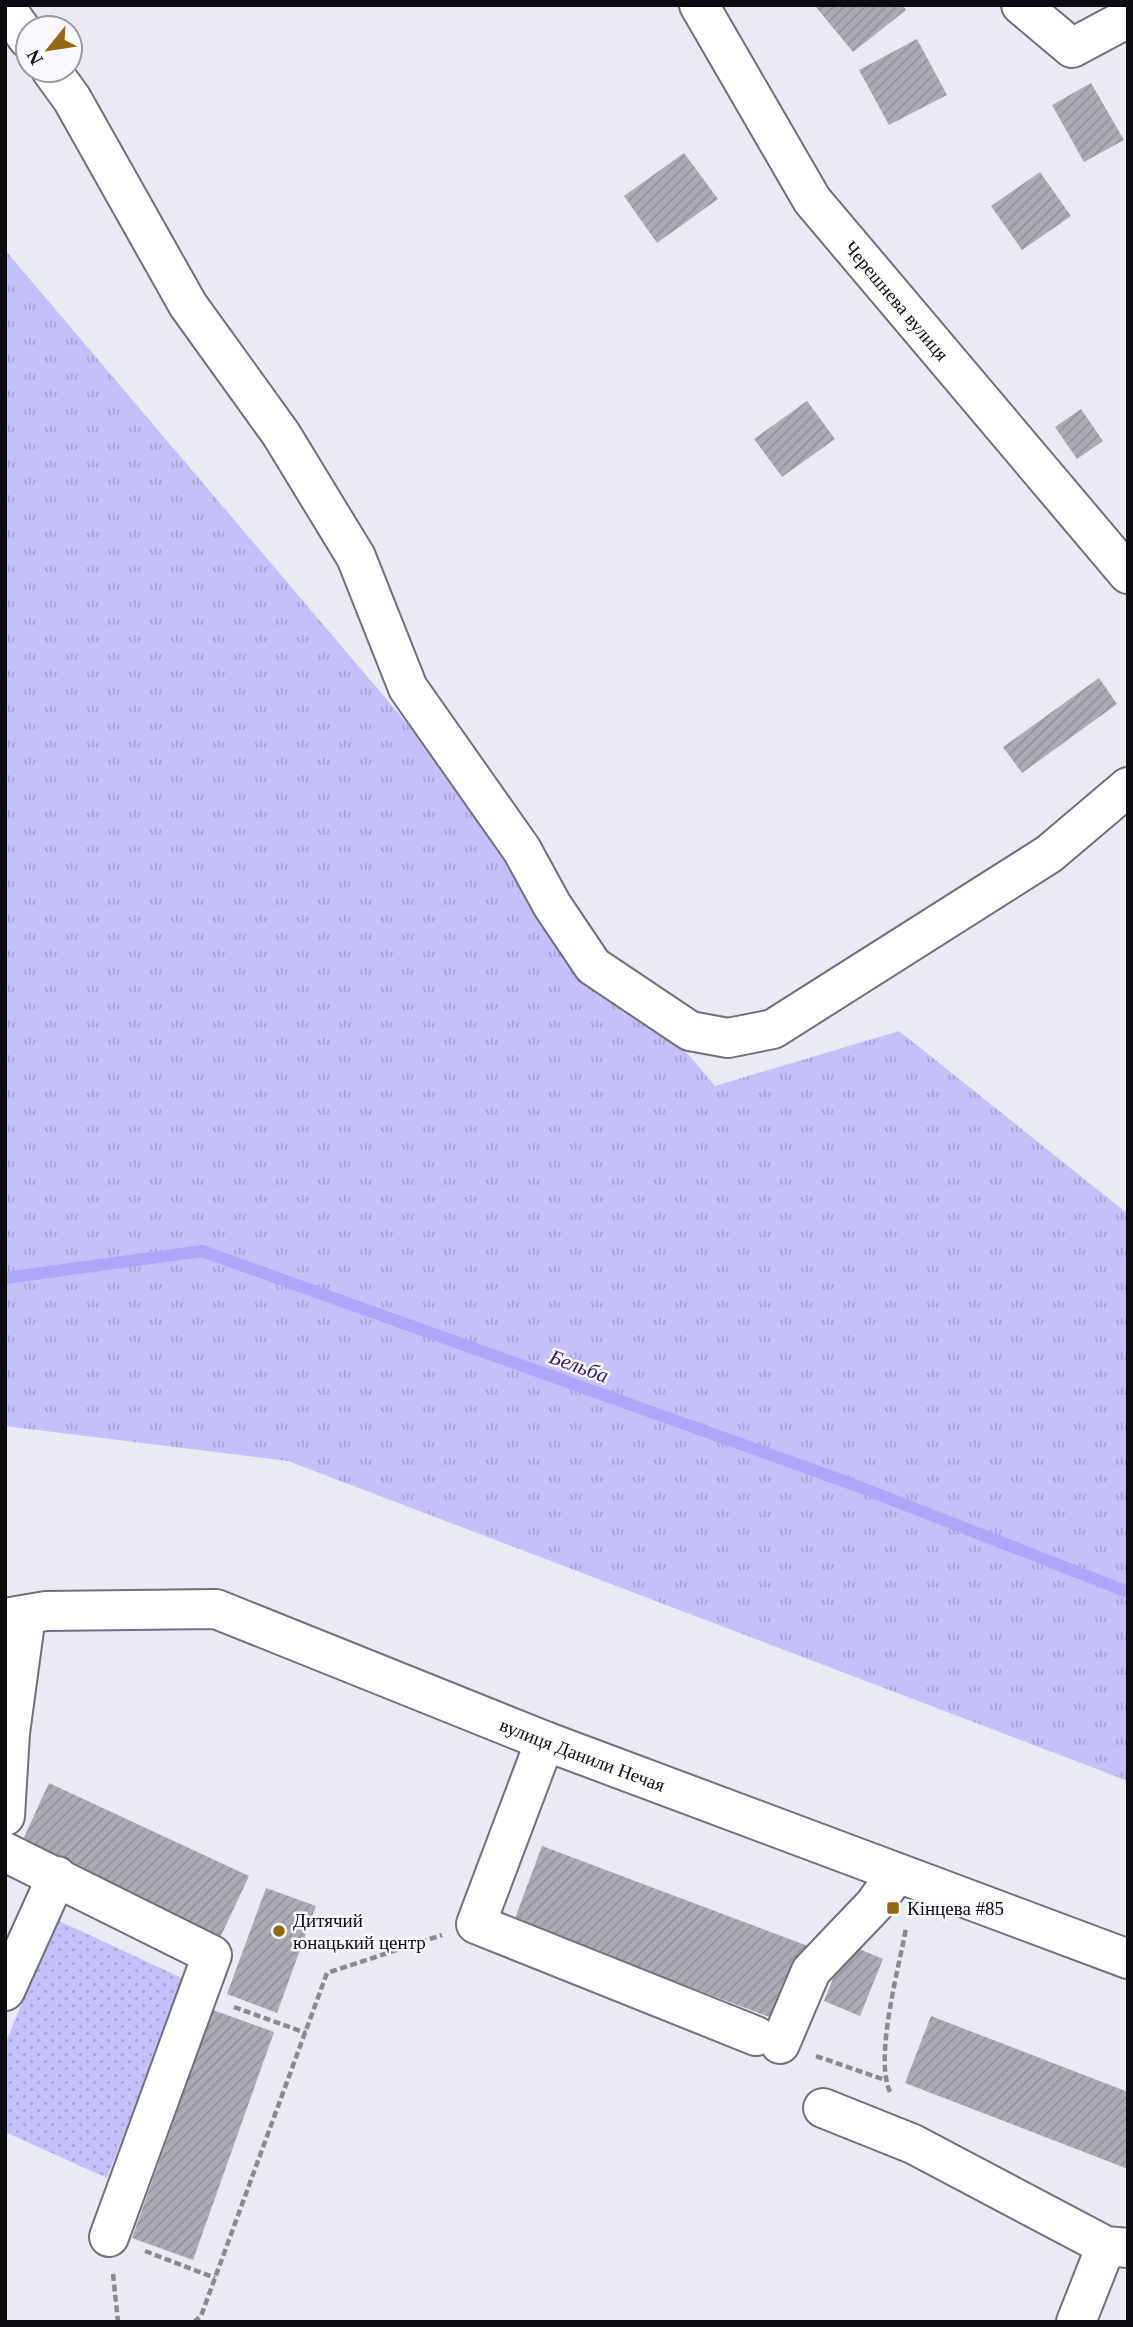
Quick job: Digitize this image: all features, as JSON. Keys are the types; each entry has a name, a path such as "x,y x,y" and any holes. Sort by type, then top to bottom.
{"street":[{"name":"Черешнева вулиця","path":"699,5 812,200 1128,574"},
{"path":"1021,5 1072,48 1128,18"},
{"path":"61,84 188,304 281,435 356,557 408,688 522,850 552,905 593,966 652,1007 691,1031 728,1038 773,1029 1049,854 1128,787"},
{"name":"вулиця Данили Нечая","path":"16,1616 46,1611 216,1609 545,1741 1128,1959"},
{"path":"5,1816 16,1616"},
{"path":"545,1741 476,1924 768,2040 811,1971 874,1905 906,1876"},
{"path":"5,1852 212,1955 109,2237"},
{"path":"5,1991 57,1876"},
{"path":"823,2108 913,2144 1117,2247 1076,2322"}],"path":[{"path":"906,1876 888,2022 885,2080 913,2144"},
{"path":"194,2322 201,2316 327,1973 476,1924"},
{"path":"197,1994 306,2032"},
{"path":"768,2040 885,2080"},
{"path":"118,2322 109,2237 215,2278"}],"green space":[{"path":"5,250 715,1086 899,1031 1128,1214 1128,1781 288,1461 5,1426"},
{"path":"57,1920 184,1979 107,2178 5,2132 5,2044"}],"building":[{"path":"902,5 906,10 853,52 816,7"},
{"path":"917,39 947,95 889,125 859,70"},
{"path":"1091,83 1124,140 1084,162 1052,105"},
{"path":"684,153 718,199 657,243 624,196"},
{"path":"1040,172 1071,216 1022,250 991,206"},
{"path":"807,401 835,439 782,477 754,439"},
{"path":"1081,409 1103,441 1077,459 1055,427"},
{"path":"1099,678 1117,704 1022,773 1003,747"},
{"path":"49,1783 249,1876 220,1938 20,1846"},
{"path":"542,1846 808,1946 780,2021 514,1921"},
{"name":"Дитячий юнацький центр","path":"266,1888 316,1906 277,2013 227,1994"},
{"path":"847,1944 883,1959 860,2016 824,2001"},
{"path":"213,2010 274,2032 193,2260 132,2238"},
{"path":"931,2016 1128,2092 1128,2169 905,2083"}],"waterway":[{"name":"Бельба","path":"5,1278 202,1251 852,1484 1128,1592"}],"place":[{"name":"Кінцева #85","path":"893,1908"},
{"name":"Дитячий юнацький центр","path":"279,1931"}]}
